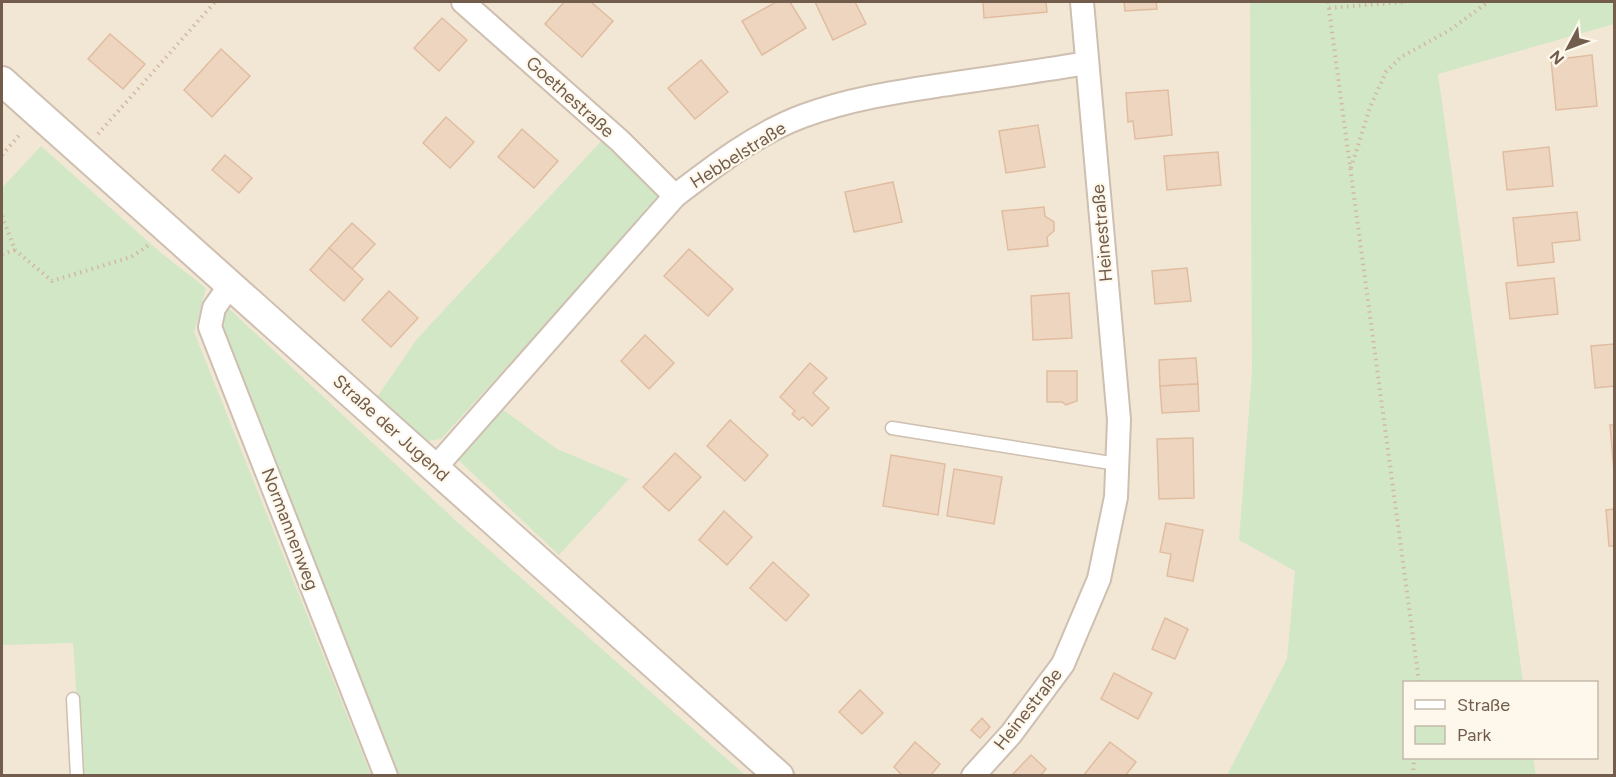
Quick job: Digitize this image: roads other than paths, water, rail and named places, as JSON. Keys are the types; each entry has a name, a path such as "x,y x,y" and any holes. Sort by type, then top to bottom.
{"street":[{"name":"Goethestraße","path":"463,2 620,141 675,196"},
{"name":"Heinestraße","path":"973,776 1041,697 1063,664 1099,579 1116,496 1119,420 1082,2"},
{"name":"Hebbelstraße","path":"435,468 675,196 712,167 760,137 802,116 891,93 1087,63"},
{"name":"Straße der Jugend","path":"2,81 779,776"},
{"name":"Normannenweg","path":"230,285 214,308 210,327 386,776"}],"lane":[{"path":"892,428 1118,465"},
{"path":"73,699 77,776"}]}
